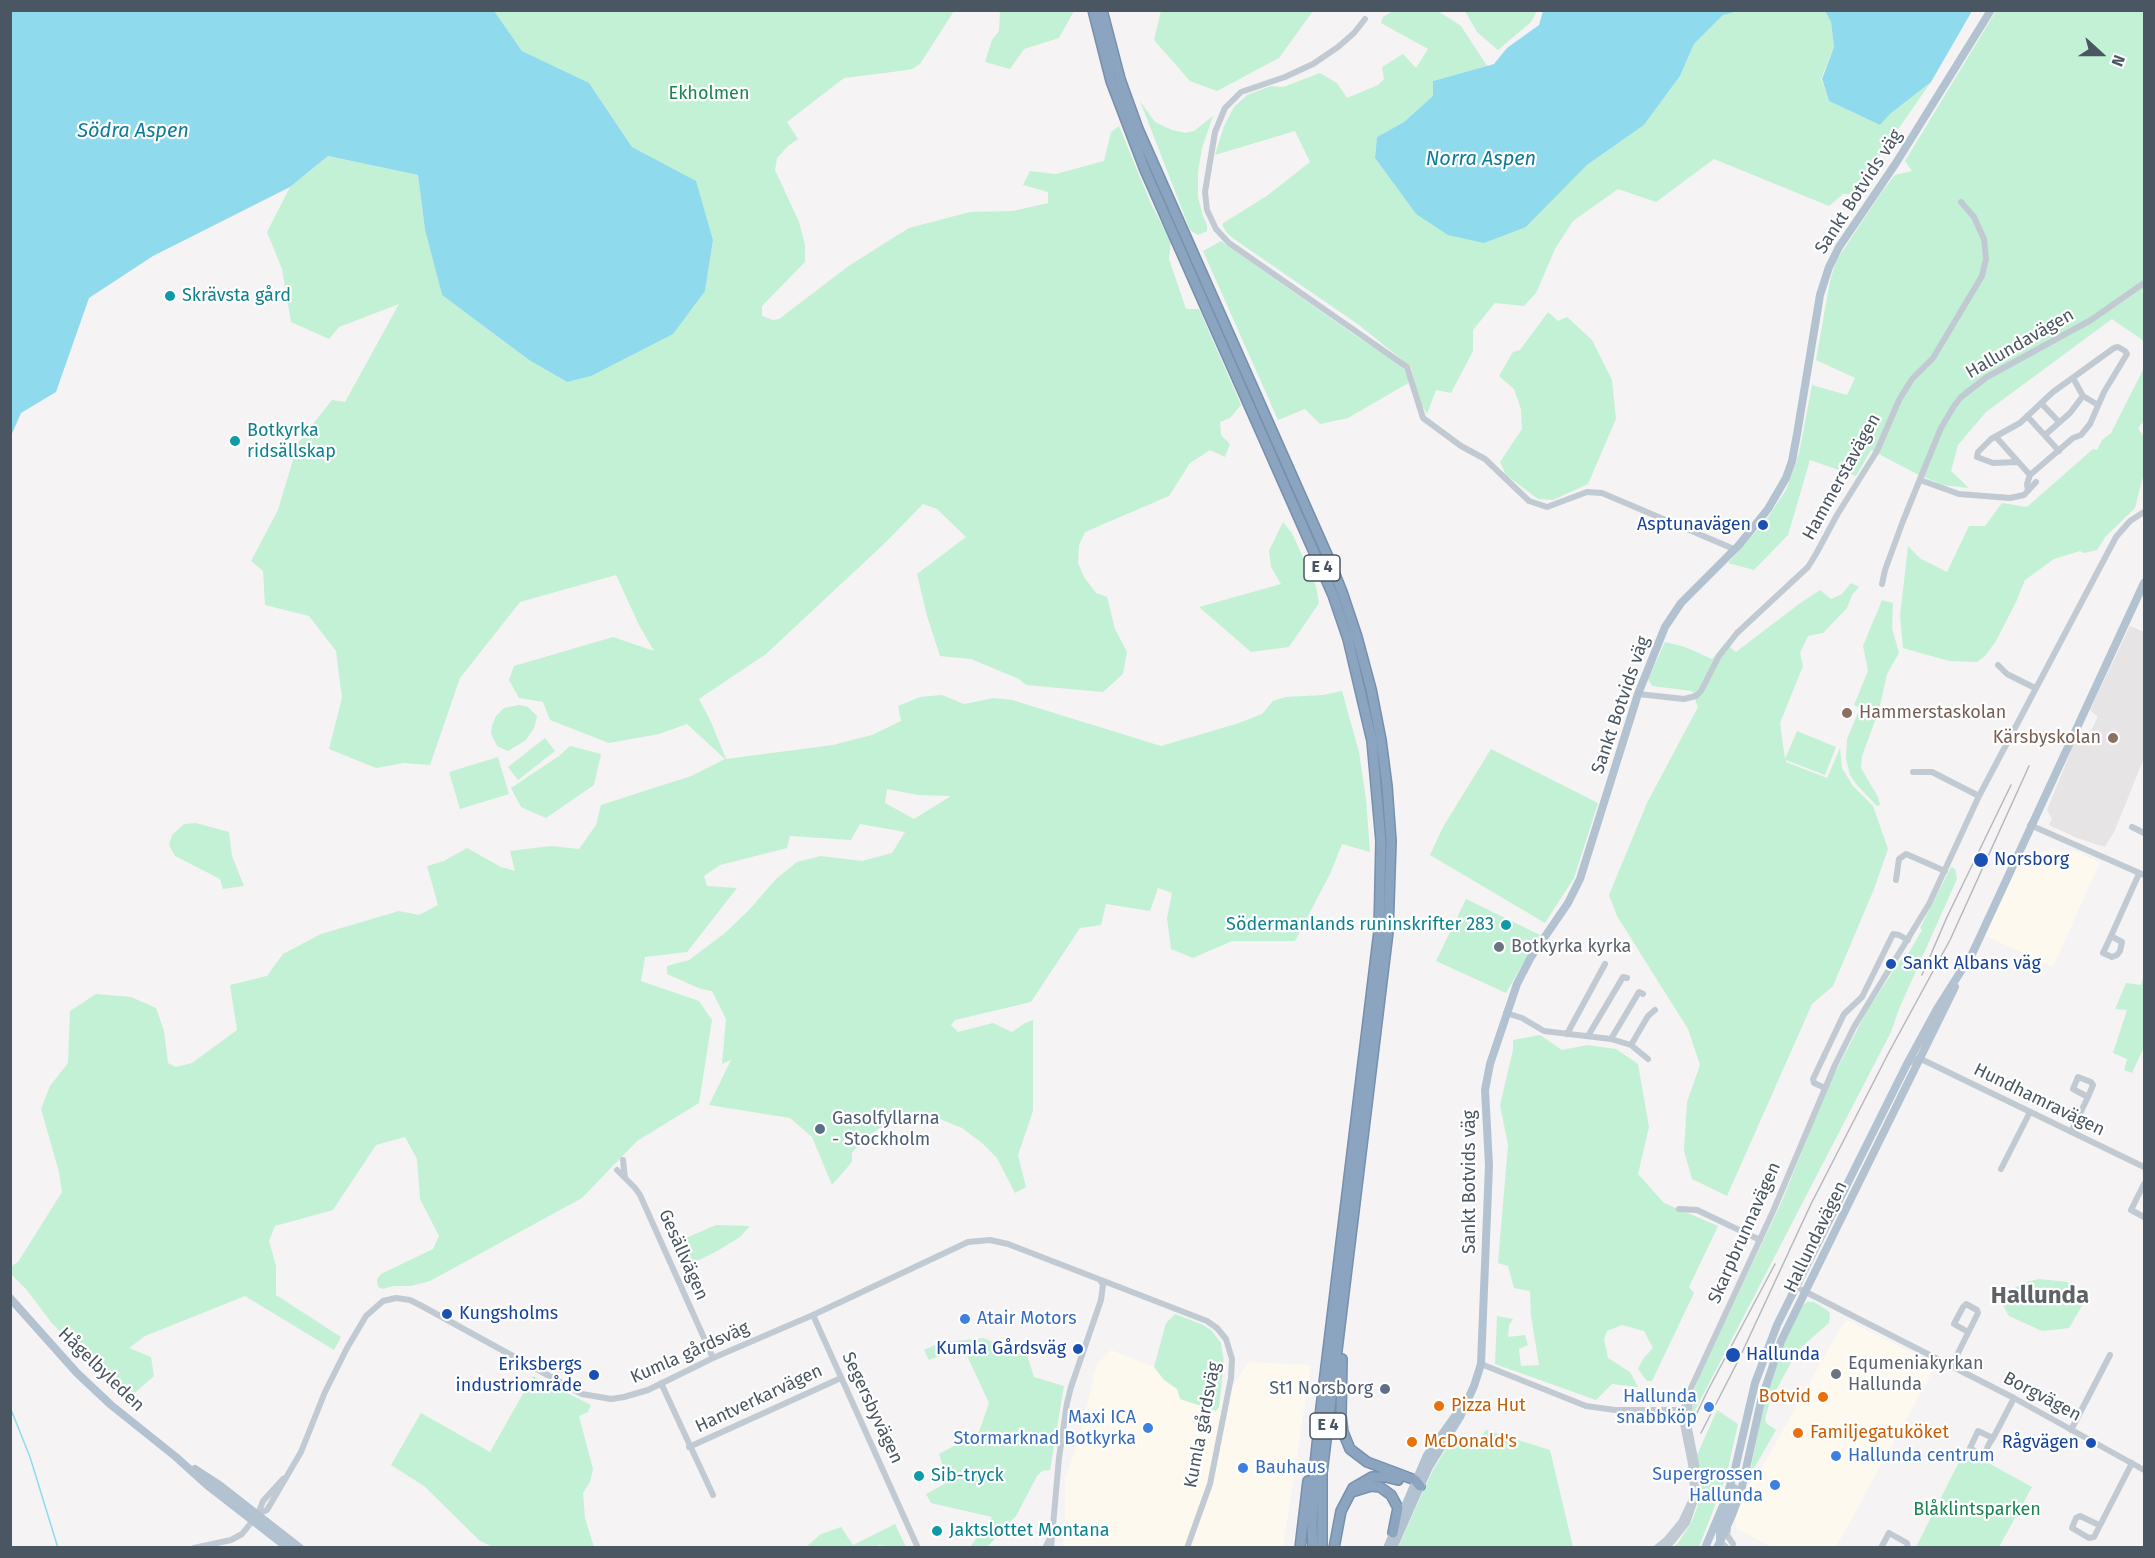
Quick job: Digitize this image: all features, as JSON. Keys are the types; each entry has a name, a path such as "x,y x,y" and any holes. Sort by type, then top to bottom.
{"highway":[{"name":"E 4","path":"1093,10 1111,81 1141,161 1333,595 1348,639 1371,741 1381,841 1379,931 1322,1473 1322,1548"},
{"name":"E 4","path":"1102,10 1120,79 1138,129 1342,592 1371,689 1381,740 1387,786 1390,840 1388,932 1338,1305 1320,1416 1314,1474 1313,1548"},
{"path":"1338,1305 1341,1416 1347,1443 1360,1458 1416,1484"},
{"path":"1300,1548 1312,1452 1320,1416"},
{"path":"1334,1548 1341,1511 1353,1488 1372,1477 1386,1476 1416,1484"},
{"path":"1348,1496 1356,1490 1371,1486 1380,1486 1386,1490 1398,1508 1392,1533"}],"main road":[{"name":"Sankt Botvids väg","path":"1387,1548 1416,1484 1460,1417 1481,1364 1489,1166 1485,1090 1490,1064 1506,1013 1524,969 1568,903 1580,879 1638,694 1660,638 1674,613 1689,594 1734,549 1772,503 1792,461 1820,295 1839,246 1896,163 1991,10"},
{"name":"Hallundavägen","path":"1707,1548 1719,1544 1741,1491 1768,1376 1781,1341 2002,891 2030,825 2144,584"},
{"name":"Hallundavägen","path":"2133,606 2145,593"},
{"name":"Hallundavägen","path":"1719,1544 1719,1534 1732,1498 1750,1402 1761,1365 1796,1287 1916,1046 1968,958"},
{"name":"Hågelbyleden","path":"10,1298 93,1389 207,1485 300,1548"},
{"name":"Hallundavägen","path":"1707,1548 1736,1469"},
{"name":"Sankt Botvids väg","path":"1393,1548 1416,1484"},
{"name":"Hågelbyleden","path":"256,1517 288,1548"}],"street":[{"path":"1365,19 1338,47 1313,64 1285,77 1241,92 1225,108 1215,132 1205,185 1207,210 1216,229 1229,243 1407,367 1423,418 1461,446 1485,459 1529,501 1546,507 1587,492 1602,493 1614,496 1734,549"},
{"name":"Hammerstavägen","path":"1638,694 1684,699 1696,696 1701,691 1719,656 1737,633 1808,567 1877,451 1899,400 1908,386 1933,358 1982,276 1986,259 1984,239 1974,217 1961,202"},
{"name":"Hallundavägen","path":"1882,584 1903,521 1941,428 1954,406 1968,390 1987,377 2091,320 2145,283"},
{"path":"2017,462 1993,463 1977,457 1990,439 2027,416 2053,392 2114,348 2118,347 2125,351 2127,354 2098,405 2094,417 2081,435 2073,438 2031,475 2026,484 2028,491"},
{"path":"2073,378 2083,396 2098,405"},
{"path":"2045,435 2083,396"},
{"path":"2041,403 2059,422"},
{"path":"2027,416 2059,451"},
{"path":"1996,437 2031,475"},
{"path":"1920,480 1959,494 2010,498 2024,495 2037,482"},
{"name":"Skarpbrunnavägen","path":"1656,1548 1681,1522 1691,1501 1693,1489 1691,1464 1683,1424 1691,1389 1760,1240 1825,1088 1854,1027 1929,904 1979,796 2108,552 2120,531 2135,517 2145,512"},
{"name":"Skarpbrunnavägen","path":"2108,552 2128,528 2145,517"},
{"path":"1998,665 2007,674 2035,688"},
{"path":"1913,772 1932,772 1979,796"},
{"path":"2030,825 2142,874 2111,936"},
{"path":"2132,827 2145,833"},
{"path":"1896,880 1899,859 1906,854 1946,871"},
{"path":"1825,1088 1814,1083 1814,1079 1844,1014 1862,998 1893,934 1908,940"},
{"path":"1567,1034 1605,964"},
{"path":"1588,1036 1623,977 1627,978"},
{"path":"1611,1039 1639,992 1643,994"},
{"path":"1631,1045 1648,1016 1655,1010"},
{"path":"1506,1013 1522,1018 1544,1031 1611,1039 1631,1045 1648,1059"},
{"path":"1907,1064 1921,1059 1916,1046"},
{"name":"Hundhamravägen","path":"1921,1059 2145,1167"},
{"path":"2071,1132 2088,1097 2092,1086 2091,1082 2076,1079 2073,1089 2088,1097"},
{"path":"2001,1169 2030,1112"},
{"path":"623,1160 625,1178"},
{"name":"Gesällvägen","path":"617,1170 640,1195 713,1358"},
{"path":"2145,1184 2132,1210 2145,1217"},
{"path":"1679,1209 1697,1210 1760,1240"},
{"name":"Kumla gårdsväg","path":"194,1548 237,1538 256,1517 267,1510 301,1452 347,1348 371,1310 383,1301 405,1299 420,1305 567,1387 589,1396 610,1399 624,1397 661,1383 968,1242 980,1239 1008,1244 1207,1321 1217,1328 1228,1342 1232,1359 1231,1378 1213,1472 1187,1548"},
{"path":"1051,1548 1059,1458 1067,1403 1101,1300 1103,1285 1100,1280"},
{"name":"Borgvägen","path":"1796,1287 2014,1398 2145,1470"},
{"path":"1951,1367 1978,1313 1966,1304 1954,1324 1968,1332"},
{"name":"Segersbyvägen","path":"813,1315 918,1548"},
{"path":"2071,1430 2110,1355"},
{"path":"1481,1364 1586,1406 1615,1410 1686,1410"},
{"name":"Hantverkarvägen","path":"689,1447 841,1377"},
{"name":"Hantverkarvägen","path":"661,1383 713,1495"},
{"path":"1993,1438 2014,1398"},
{"name":"Skarpbrunnavägen","path":"1665,1548 1687,1523 1697,1494 1698,1474 1686,1410"},
{"path":"2099,1525 2132,1463"},
{"path":"1732,1515 1727,1535 1733,1546"},
{"path":"1045,1548 1052,1533"},
{"path":"1882,1547 1889,1533 1907,1543 1908,1548"},
{"path":"1719,1544 1733,1546"}],"shaded area":[{"name":"Kärsbyskolan","path":"2130,626 2144,632 2144,758 2115,830 2105,847 2077,838 2049,825 2052,819 2047,810 2073,746 2092,729 2097,718 2090,710"},
{"path":"2053,848 2066,853 2074,851 2100,862 2053,967 1984,935 2019,861"},
{"path":"1847,1320 1936,1365 1836,1547 1772,1547 1737,1529 1735,1517 1743,1492 1759,1473 1839,1330"},
{"path":"1111,1350 1154,1367 1164,1380 1215,1411 1249,1362 1311,1365 1283,1547 1062,1548 1065,1535 1065,1478 1077,1446 1097,1364"}],"green space":[{"path":"1000,10 1074,11 1059,38 1024,49 1010,69 985,62 992,40 999,31"},
{"path":"1161,10 1313,11 1279,58 1217,91 1190,81 1154,40"},
{"path":"1738,10 1825,11 1831,22 1834,47 1821,79 1829,101 1880,125 1890,114 1931,82 1853,194 1843,194 1829,206 1714,159 1656,202 1618,189 1573,221 1555,249 1536,293 1524,306 1495,303 1473,330 1473,351 1451,393 1436,390 1427,414 1420,402 1411,367 1359,325 1234,239 1226,232 1222,224 1268,195 1310,162 1295,131 1215,155 1224,126 1234,107 1247,95 1271,86 1283,87 1320,73 1337,83 1347,98 1378,85 1384,79 1382,67 1403,54 1416,68 1428,49 1381,23 1383,17 1393,11 1438,11 1461,26 1487,66 1433,81 1434,96 1404,122 1377,137 1375,158 1416,214 1526,227 1587,165 1644,125 1680,76 1694,44 1723,15"},
{"name":"Ekholmen","path":"477,11 954,11 920,64 912,69 844,78 787,122 798,139 777,158 775,170 799,222 805,245 805,262 762,306 762,316 773,320 779,319 850,265 909,228 970,212 1013,211 1048,203 1048,192 1023,185 1030,171 1056,174 1104,161 1111,132 1119,126 1151,204 1171,241 1169,259 1186,309 1199,309 1241,405 1230,418 1220,422 1221,435 1230,444 1225,457 1210,450 1190,463 1169,496 1085,532 1079,545 1078,563 1084,577 1096,593 1107,597 1115,629 1127,652 1123,674 1103,692 1026,685 1019,679 971,659 940,656 917,574 966,537 937,509 923,504 885,543 766,654 699,699 726,759 833,745 872,735 901,721 898,706 920,697 942,695 964,704 994,698 1012,700 1161,746 1262,714 1273,701 1286,697 1323,695 1342,691 1359,752 1366,799 1370,852 1342,844 1331,872 1295,941 1232,941 1193,958 1171,949 1167,918 1172,893 1158,888 1150,911 1106,904 1101,925 1080,928 1031,1002 955,1020 951,1025 958,1032 993,1023 1012,1032 1033,1020 1033,1111 1018,1155 1026,1187 1015,1193 997,1158 982,1143 962,1128 935,1117 883,1126 863,1139 852,1153 852,1162 832,1185 812,1137 790,1118 709,1105 731,1060 722,1064 726,1019 712,991 701,989 667,974 667,966 689,960 725,933 776,879 797,862 821,856 862,861 892,853 905,832 860,824 851,840 790,836 787,848 720,865 704,876 707,886 737,888 687,952 645,957 641,981 699,1001 712,1020 699,1103 637,1141 582,1198 430,1281 411,1286 393,1286 383,1289 378,1287 377,1279 381,1274 433,1249 439,1236 420,1199 417,1159 405,1137 376,1145 333,1210 275,1226 269,1241 276,1266 276,1295 341,1337 334,1350 245,1296 145,1336 129,1348 151,1357 154,1376 129,1398 116,1391 51,1322 26,1289 11,1274 10,1267 18,1262 62,1192 59,1172 41,1109 50,1086 68,1063 70,1011 96,994 131,997 156,1008 164,1031 168,1063 176,1067 192,1063 237,1030 230,985 267,976 283,954 321,934 399,911 419,915 438,905 427,866 444,861 467,848 501,867 515,871 510,851 551,846 579,849 596,825 601,805 691,776 725,759 687,724 659,734 609,743 550,720 543,702 519,698 509,680 514,666 613,637 654,651 616,575 520,602 460,678 430,765 404,763 376,768 329,749 342,698 336,651 309,616 265,605 263,571 251,561 278,510 298,443 332,400 345,402 399,304 339,327 329,339 291,322 282,269 267,232 290,187 328,156 418,175 425,230 442,295 529,360 567,382 705,291 713,240 702,204 697,199 698,189 695,183 632,147 593,89 522,51 515,41","holes":["887,789 918,795 951,796 914,819 885,803"]},
{"path":"1465,11 1537,11 1531,22 1498,50 1477,32"},
{"path":"1996,11 2144,11 2144,290 2142,291 2144,295 2144,341 2112,319 1986,412 1958,445 1951,471 1969,488 1943,485 1871,450 1856,476 1810,460 1788,535 1754,570 1728,563 1767,519 1786,490 1799,453 1812,385 1847,395 1855,378 1816,360 1830,281 1836,261 1895,175 1912,171 1905,161"},
{"path":"1140,101 1155,122 1172,130 1186,133 1194,131 1213,116 1202,148 1198,172 1198,197 1207,231 1198,235 1190,230"},
{"path":"1221,241 1356,336 1397,362 1404,369 1410,382 1348,418 1320,424 1305,409 1278,420 1203,251"},
{"path":"1548,312 1558,321 1567,317 1592,340 1612,380 1616,419 1588,484 1553,500 1538,499 1506,475 1500,462 1522,429 1521,409 1514,389 1499,376 1513,352 1520,350"},
{"path":"2144,368 2144,421 2138,428 2144,437 2144,472 2135,508 2106,536 2097,550 2084,553 2080,551 2054,559 2025,580 1996,641 1985,656 1977,662 1949,661 1903,648 1900,616 1908,546 1921,559 1947,572 1969,526 1985,526 2002,503 2027,507 2093,449 2097,450 2102,440 2111,433"},
{"path":"1283,522 1292,533 1316,586 1319,603 1289,647 1251,652 1199,607 1281,584 1271,567 1269,551"},
{"path":"1851,583 1859,587 1852,595 1847,608 1823,633 1808,636 1800,653 1803,666 1780,723 1785,759 1797,731 1836,747 1825,775 1786,760 1786,762 1827,778 1840,748 1842,768 1853,786 1873,806 1888,849 1874,889 1833,986 1812,1004 1727,1196 1692,1179 1684,1151 1687,1102 1700,1065 1688,1029 1617,916 1609,895 1647,803 1698,707 1692,691 1652,686 1648,679 1665,642 1685,647 1712,659 1725,643 1736,652 1820,590 1831,599 1842,594"},
{"path":"1882,600 1893,603 1892,628 1899,653 1887,674 1879,710 1862,756 1861,768 1878,797 1880,805 1877,806 1850,775 1846,759 1847,739 1860,708 1854,705 1868,671 1863,646"},
{"path":"519,705 528,707 537,716 534,728 526,740 508,751 497,746 491,734 492,726 496,716 504,708"},
{"path":"545,738 555,751 518,780 508,767"},
{"path":"570,746 601,754 594,785 546,818 521,807 511,788"},
{"path":"1491,749 1598,803 1574,878 1545,923 1430,855 1443,827"},
{"path":"498,757 509,794 460,809 449,772"},
{"path":"196,823 229,832 232,856 244,886 223,889 220,879 175,856 169,845 172,835 184,824"},
{"path":"1951,867 1955,869 1957,879 1891,1032 1691,1418 1694,1391 1701,1372 1782,1201 1828,1086 1867,1011 1905,953 1908,954 1922,930 1920,928"},
{"path":"1466,899 1540,935 1506,993 1436,961"},
{"path":"2144,976 2144,1047 2132,1073 2124,1070 2127,1059 2113,1053 2127,1010 2115,1009 2126,983 2141,985"},
{"path":"1540,1035 1562,1050 1587,1045 1616,1049 1638,1064 1649,1127 1638,1174 1664,1203 1718,1226 1689,1287 1694,1293 1652,1381 1647,1381 1638,1369 1653,1348 1644,1331 1622,1325 1607,1331 1604,1339 1608,1358 1630,1372 1638,1387 1612,1384 1596,1400 1495,1364 1497,1316 1513,1319 1509,1325 1508,1337 1525,1335 1528,1345 1519,1349 1521,1366 1539,1365 1531,1316 1530,1291 1514,1288 1508,1266 1498,1263 1508,1145 1500,1105 1513,1050 1513,1040"},
{"path":"716,1225 750,1226 740,1237 683,1268 672,1244"},
{"path":"2039,1279 2067,1282 2082,1293 2085,1301 2069,1328 2042,1331 2009,1316 2001,1302 2006,1292"},
{"path":"1807,1302 1814,1302 1827,1310 1830,1313 1829,1323 1798,1350 1770,1401 1765,1419 1766,1423 1776,1430 1749,1477 1763,1407 1782,1348 1800,1308"},
{"path":"1175,1314 1211,1330 1221,1343 1224,1362 1219,1407 1216,1411 1180,1399 1177,1389 1164,1380 1154,1367 1166,1323"},
{"path":"983,1338 1027,1355 1034,1377 1064,1386 1050,1470 1042,1471 1037,1476 1016,1516 987,1547 970,1547 992,1517 931,1503 926,1494 948,1482 939,1454 979,1432 989,1403 963,1347 929,1360 924,1350 939,1343"},
{"path":"533,1376 591,1405 588,1412 579,1416 593,1469 590,1482 583,1493 585,1518 594,1547 493,1547 480,1541 424,1486 391,1465 421,1413 490,1452"},
{"path":"1717,1410 1738,1424 1726,1477 1699,1547 1672,1548 1691,1523 1697,1508 1700,1487 1697,1455"},
{"path":"1486,1430 1550,1450 1573,1547 1398,1547 1433,1470 1455,1434 1475,1443"},
{"name":"Blåklintsparken","path":"1965,1450 2032,1487 1999,1547 1916,1547"},
{"path":"895,1524 906,1547 879,1545 874,1548 806,1547 821,1534 841,1527 853,1545"}],"water":[{"name":"Södra Aspen","path":"11,10 494,11 522,51 589,83 632,147 696,181 713,240 705,291 673,334 591,376 567,382 529,360 442,295 425,230 418,175 328,156 290,187 153,256 89,298 56,392 21,413 11,436"},
{"name":"Norra Aspen","path":"1543,11 1738,11 1723,15 1694,44 1680,76 1644,125 1587,165 1526,227 1484,243 1448,235 1416,214 1375,158 1377,137 1404,122 1433,96 1433,81 1494,64 1507,48 1539,25"},
{"path":"1825,11 1972,11 1931,82 1890,114 1880,125 1829,101 1822,79 1834,47 1831,22"}],"waterway":[{"path":"10,1407 30,1457 58,1548"}],"railway":[{"path":"1701,1433 1739,1359 1811,1204 1950,940 2029,766"},
{"path":"1922,975 1947,917 2011,785"},
{"path":"1693,1421 1775,1264"}],"place":[{"name":"Skrävsta gård","path":"170,296"},
{"name":"Botkyrka ridsällskap","path":"235,441"},
{"name":"Asptunavägen","path":"1763,525"},
{"name":"Hammerstaskolan","path":"1847,713"},
{"name":"Kärsbyskolan","path":"2113,738"},
{"name":"Norsborg","path":"1981,860"},
{"name":"Södermanlands runinskrifter 283","path":"1506,925"},
{"name":"Botkyrka kyrka","path":"1499,947"},
{"name":"Sankt Albans väg","path":"1891,964"},
{"name":"Gasolfyllarna - Stockholm","path":"820,1129"},
{"name":"Kungsholms","path":"447,1314"},
{"name":"Atair Motors","path":"965,1319"},
{"name":"Kumla Gårdsväg","path":"1078,1349"},
{"name":"Hallunda","path":"1733,1355"},
{"name":"Equmeniakyrkan Hallunda","path":"1836,1374"},
{"name":"Eriksbergs industriområde","path":"594,1375"},
{"name":"St1 Norsborg","path":"1385,1389"},
{"name":"Botvid","path":"1823,1397"},
{"name":"Pizza Hut","path":"1439,1406"},
{"name":"Hallunda snabbköp","path":"1709,1407"},
{"name":"Maxi ICA Stormarknad Botkyrka","path":"1148,1428"},
{"name":"Familjegatuköket","path":"1798,1433"},
{"name":"McDonald's","path":"1412,1442"},
{"name":"Rågvägen","path":"2091,1443"},
{"name":"Hallunda centrum","path":"1836,1456"},
{"name":"Bauhaus","path":"1243,1468"},
{"name":"Sib-tryck","path":"919,1476"},
{"name":"Supergrossen Hallunda","path":"1775,1485"},
{"name":"Jaktslottet Montana","path":"937,1531"}],"district":[{"name":"Hallunda","path":"2040,1296"}]}
